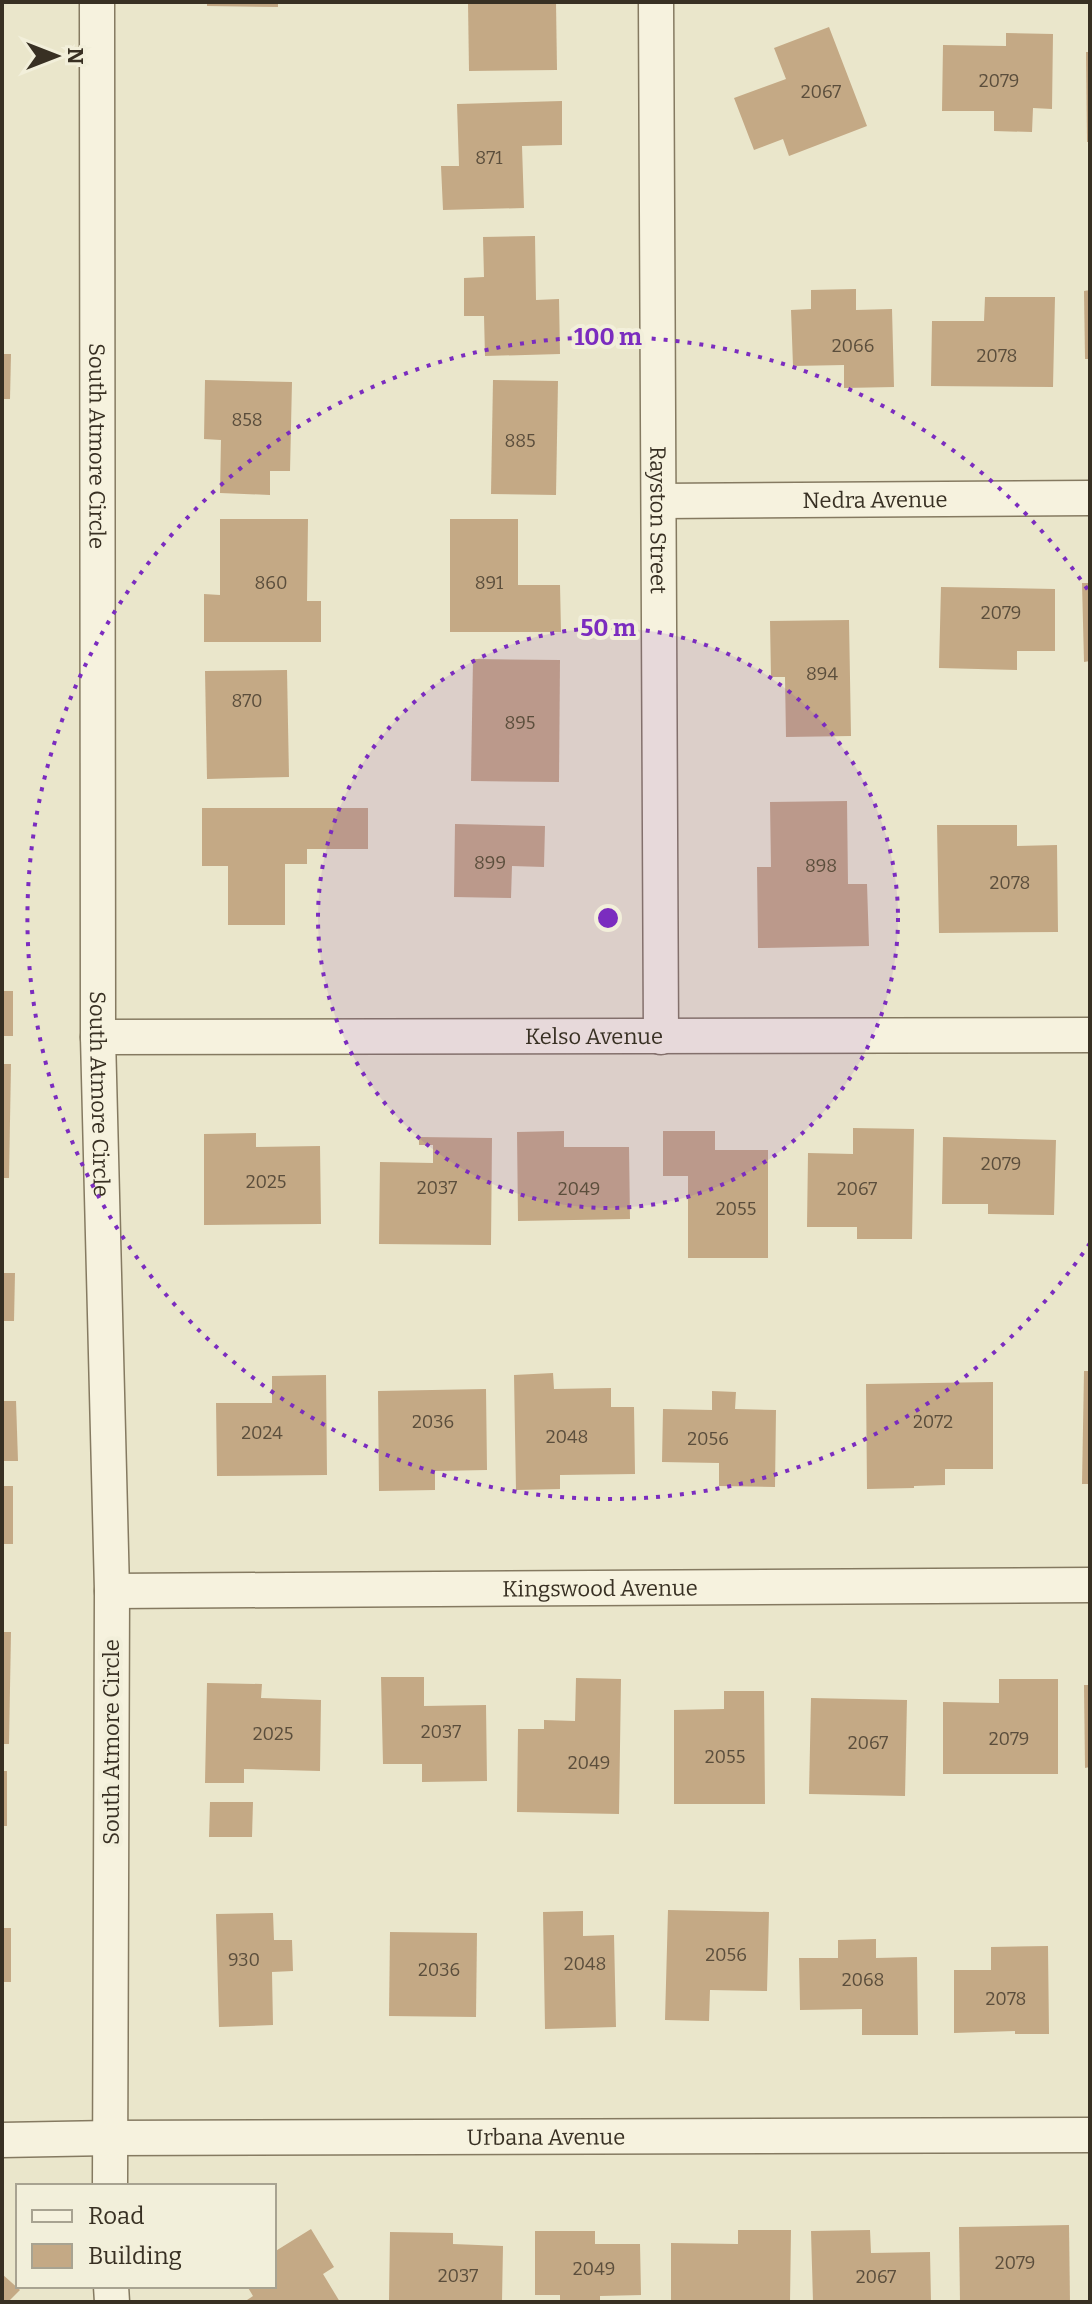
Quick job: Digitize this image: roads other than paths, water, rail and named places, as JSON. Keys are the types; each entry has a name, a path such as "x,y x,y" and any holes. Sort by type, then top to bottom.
{"street":[{"name":"South Atmore Circle","path":"97,2 98,1037 112,1591 110,2184"},
{"name":"Rayston Street","path":"656,2 661,1037"},
{"name":"Nedra Avenue","path":"659,501 1090,498"},
{"name":"Kelso Avenue","path":"98,1037 1090,1035"},
{"name":"Kingswood Avenue","path":"112,1591 1090,1585"},
{"name":"Urbana Avenue","path":"2,2140 1090,2135"}]}
